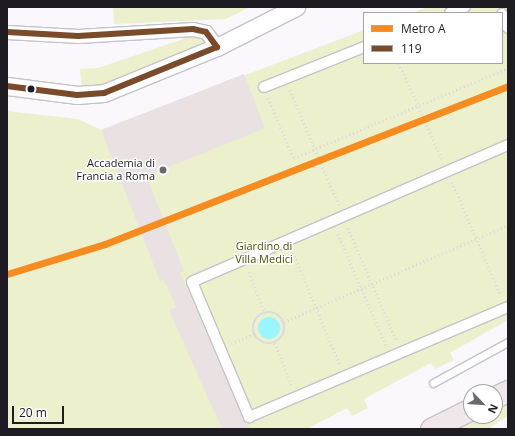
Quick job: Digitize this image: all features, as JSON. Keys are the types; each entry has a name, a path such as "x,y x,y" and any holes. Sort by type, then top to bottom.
{"main road":[{"path":"431,429 463,413"}],"street":[{"path":"7,86 77,95 104,92 217,47 296,7"},
{"path":"452,12 465,7"},
{"path":"503,16 508,28"},
{"path":"7,32 78,36 193,28 206,32 217,47"},
{"path":"264,87 363,47"},
{"path":"508,145 192,282 249,417 508,307"}],"lane":[{"path":"433,383 508,342"}],"path":[{"path":"264,87 294,158 508,68"},
{"path":"332,221 391,357"},
{"path":"284,322 508,226"},
{"path":"288,240 345,376"},
{"path":"244,260 265,313"},
{"path":"265,313 274,313 284,322 284,332 275,343 261,341 255,334 254,324 265,313"},
{"path":"219,348 255,334"},
{"path":"275,343 296,397"}],"green space":[{"path":"113,7 250,7 226,19 114,24"},
{"name":"Giardino di Villa Medici","path":"428,7 508,7 508,320 450,353 454,360 435,369 431,363 364,399 368,408 352,416 347,408 307,429 7,429 7,111 78,119 101,130 363,30 363,64 503,64 503,12 414,12"},
{"path":"195,35 202,39 206,48 107,86 82,88 80,69 98,68"},
{"path":"508,401 508,416 503,419 503,403"},
{"path":"463,423 496,424 488,429 451,429"}],"water":[{"path":"269,317 273,318 279,324 279,332 273,338 269,339 265,338 259,332 258,328 259,324 265,318"}],"building":[{"path":"244,74 265,128 146,176 184,271 180,273 250,429 222,429 169,310 176,307 164,279 160,281 101,130"}],"metro line":[{"name":"A","path":"7,274 105,244 508,86"}],"transit line":[{"name":"119","path":"7,32 78,36 193,29 206,32 217,47 104,93 77,95 7,86"}],"place":[{"name":"Accademia di Francia a Roma","path":"163,170"}]}
